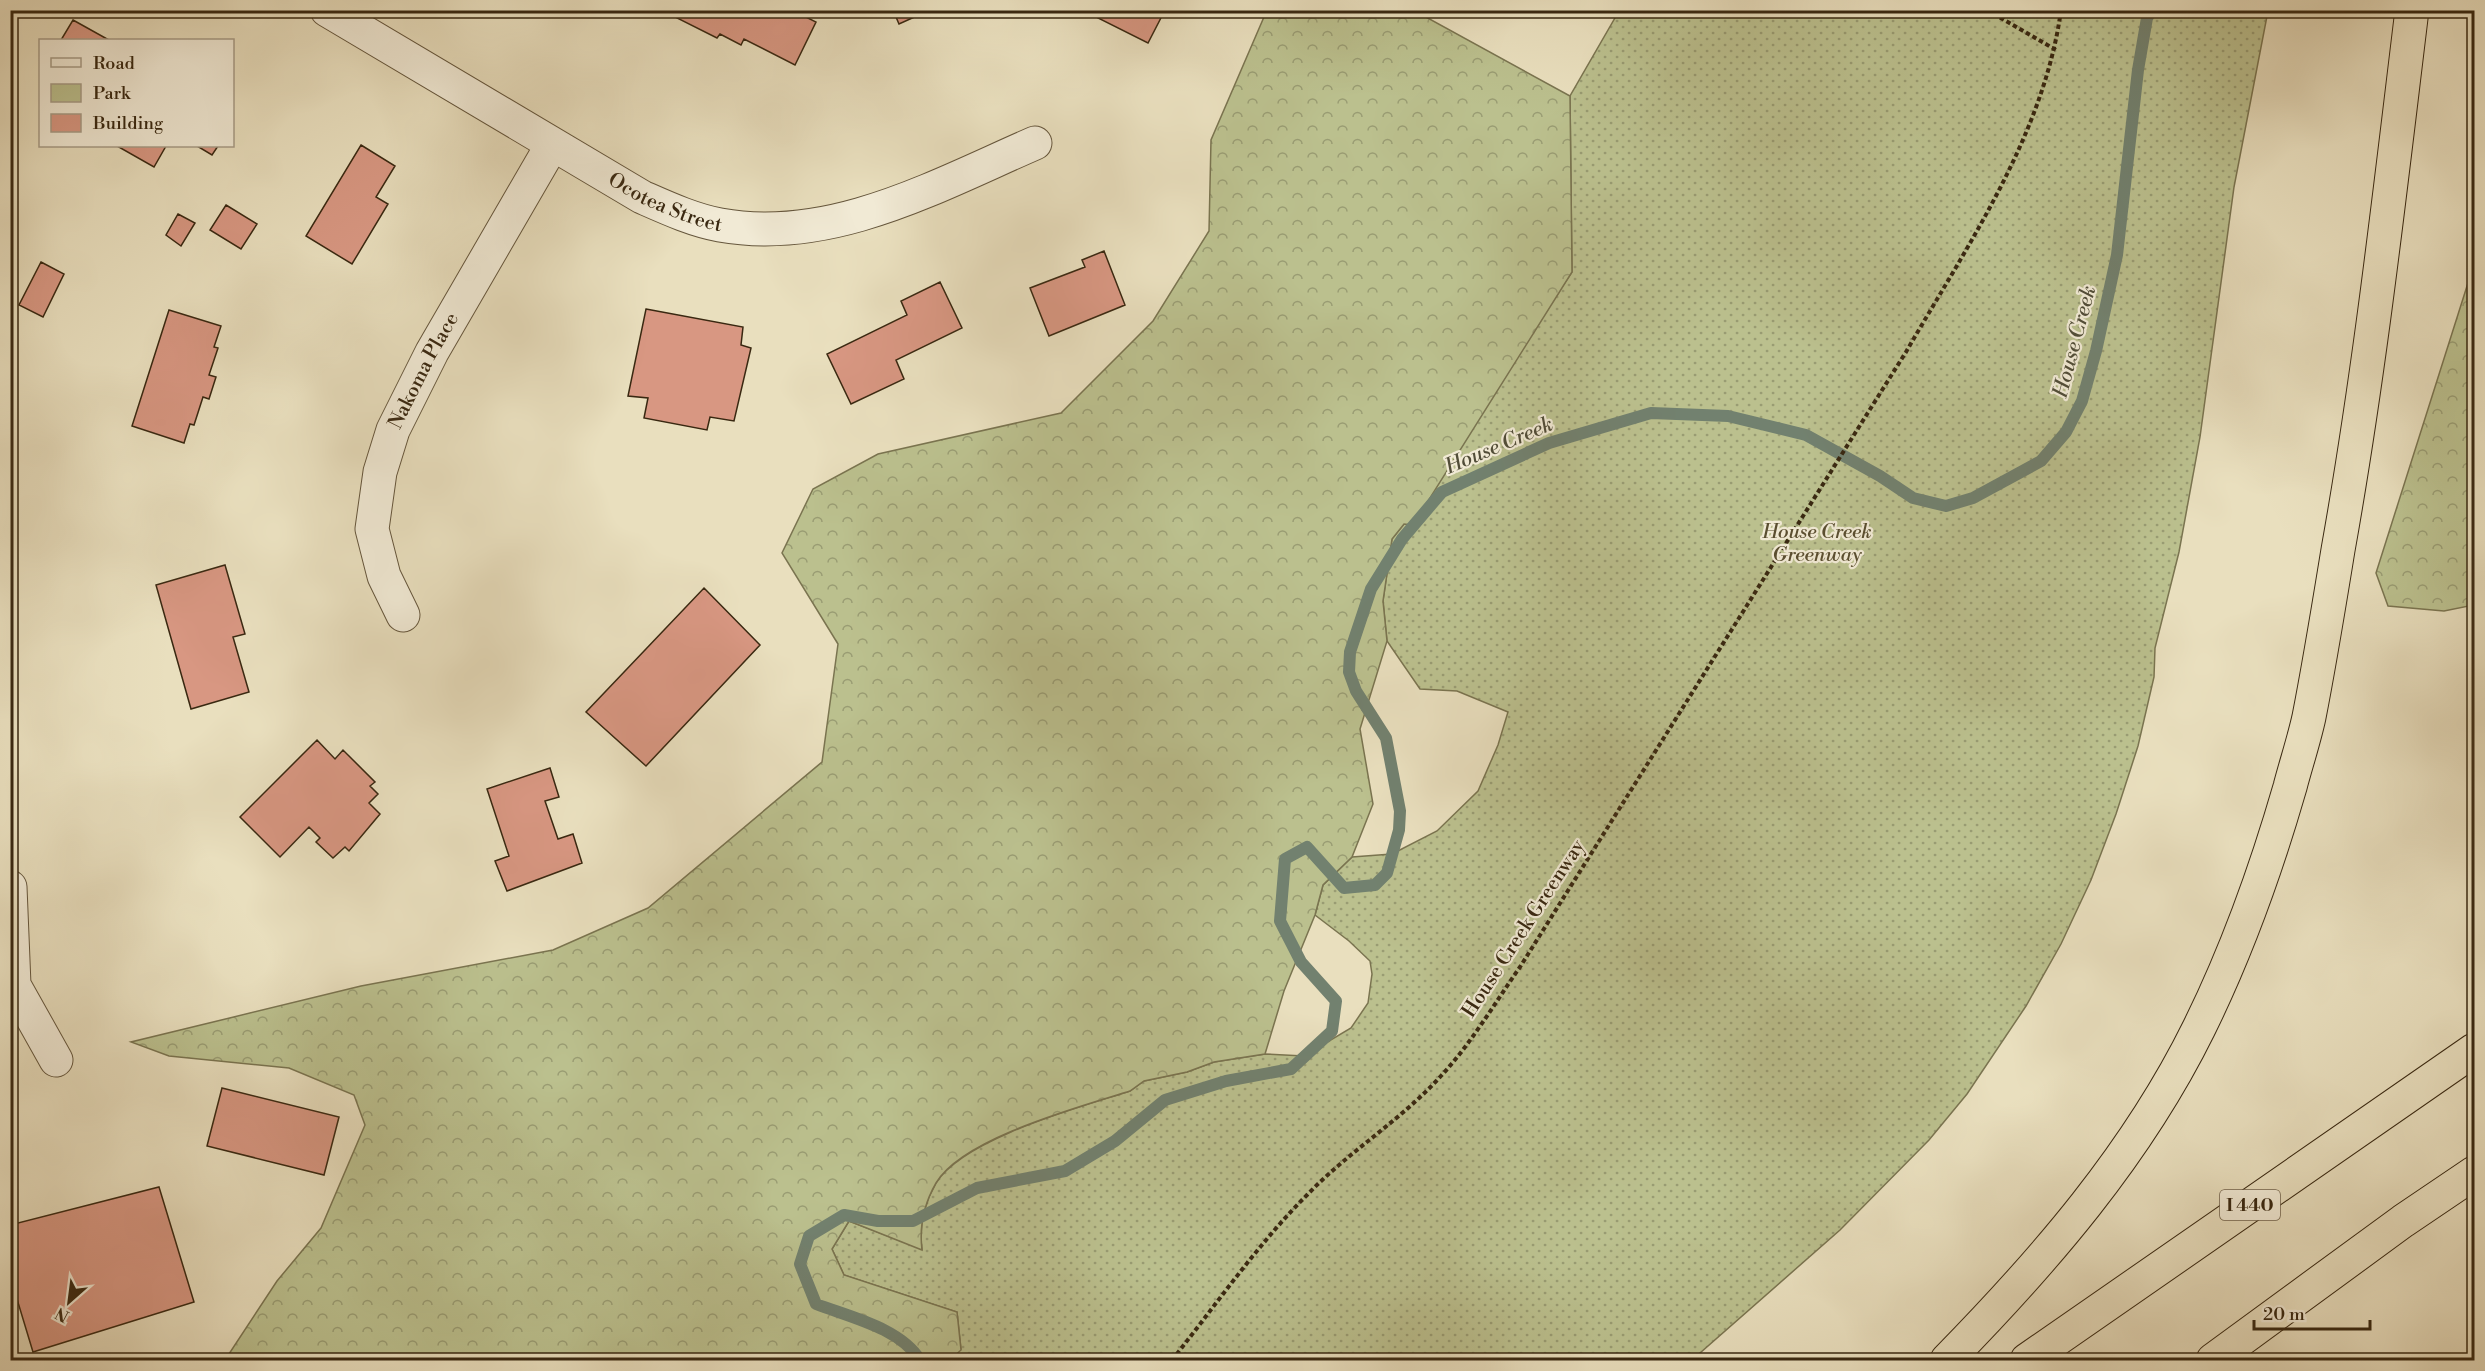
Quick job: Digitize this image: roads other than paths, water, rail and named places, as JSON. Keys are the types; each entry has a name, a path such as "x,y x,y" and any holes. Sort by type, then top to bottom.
{"highway":[{"path":"1947,1360 2009,1297 2074,1219 2138,1133 2198,1030 2240,939 2273,844 2308,720 2354,460 2412,10"},
{"name":"I 440","path":"2027,1360 2475,1050"},
{"path":"2213,1360 2403,1221 2475,1173"},
{"path":"2403,1221 2475,1194"}],"street":[{"name":"Ocotea Street","path":"327,10 642,197 680,213 720,225 770,229 833,222 886,207 1035,143"},
{"name":"Nakoma Place","path":"403,615 384,576 372,530 380,472 393,430 432,352 552,145"},
{"path":"10,886 14,985 56,1060"}],"waterway":[{"name":"House Creek","path":"920,1360 911,1349 887,1332 859,1319 816,1304 800,1264 809,1236 844,1215 878,1221 913,1221 977,1188 1065,1171 1115,1141 1165,1100 1226,1081 1291,1069 1332,1031 1336,1001 1301,962 1280,921 1285,859 1307,847 1344,888 1375,885 1387,873 1399,830 1400,811 1386,738 1356,691 1349,672 1350,652 1371,589 1402,539 1442,492 1549,443 1651,413 1728,416 1806,435 1880,476 1913,498 1946,506 1973,498 2041,461 2066,432 2082,401 2096,351 2117,255 2138,70 2147,18 2152,10"}],"park label":[{"name":"House Creek Greenway","path":"1817,544"}]}
